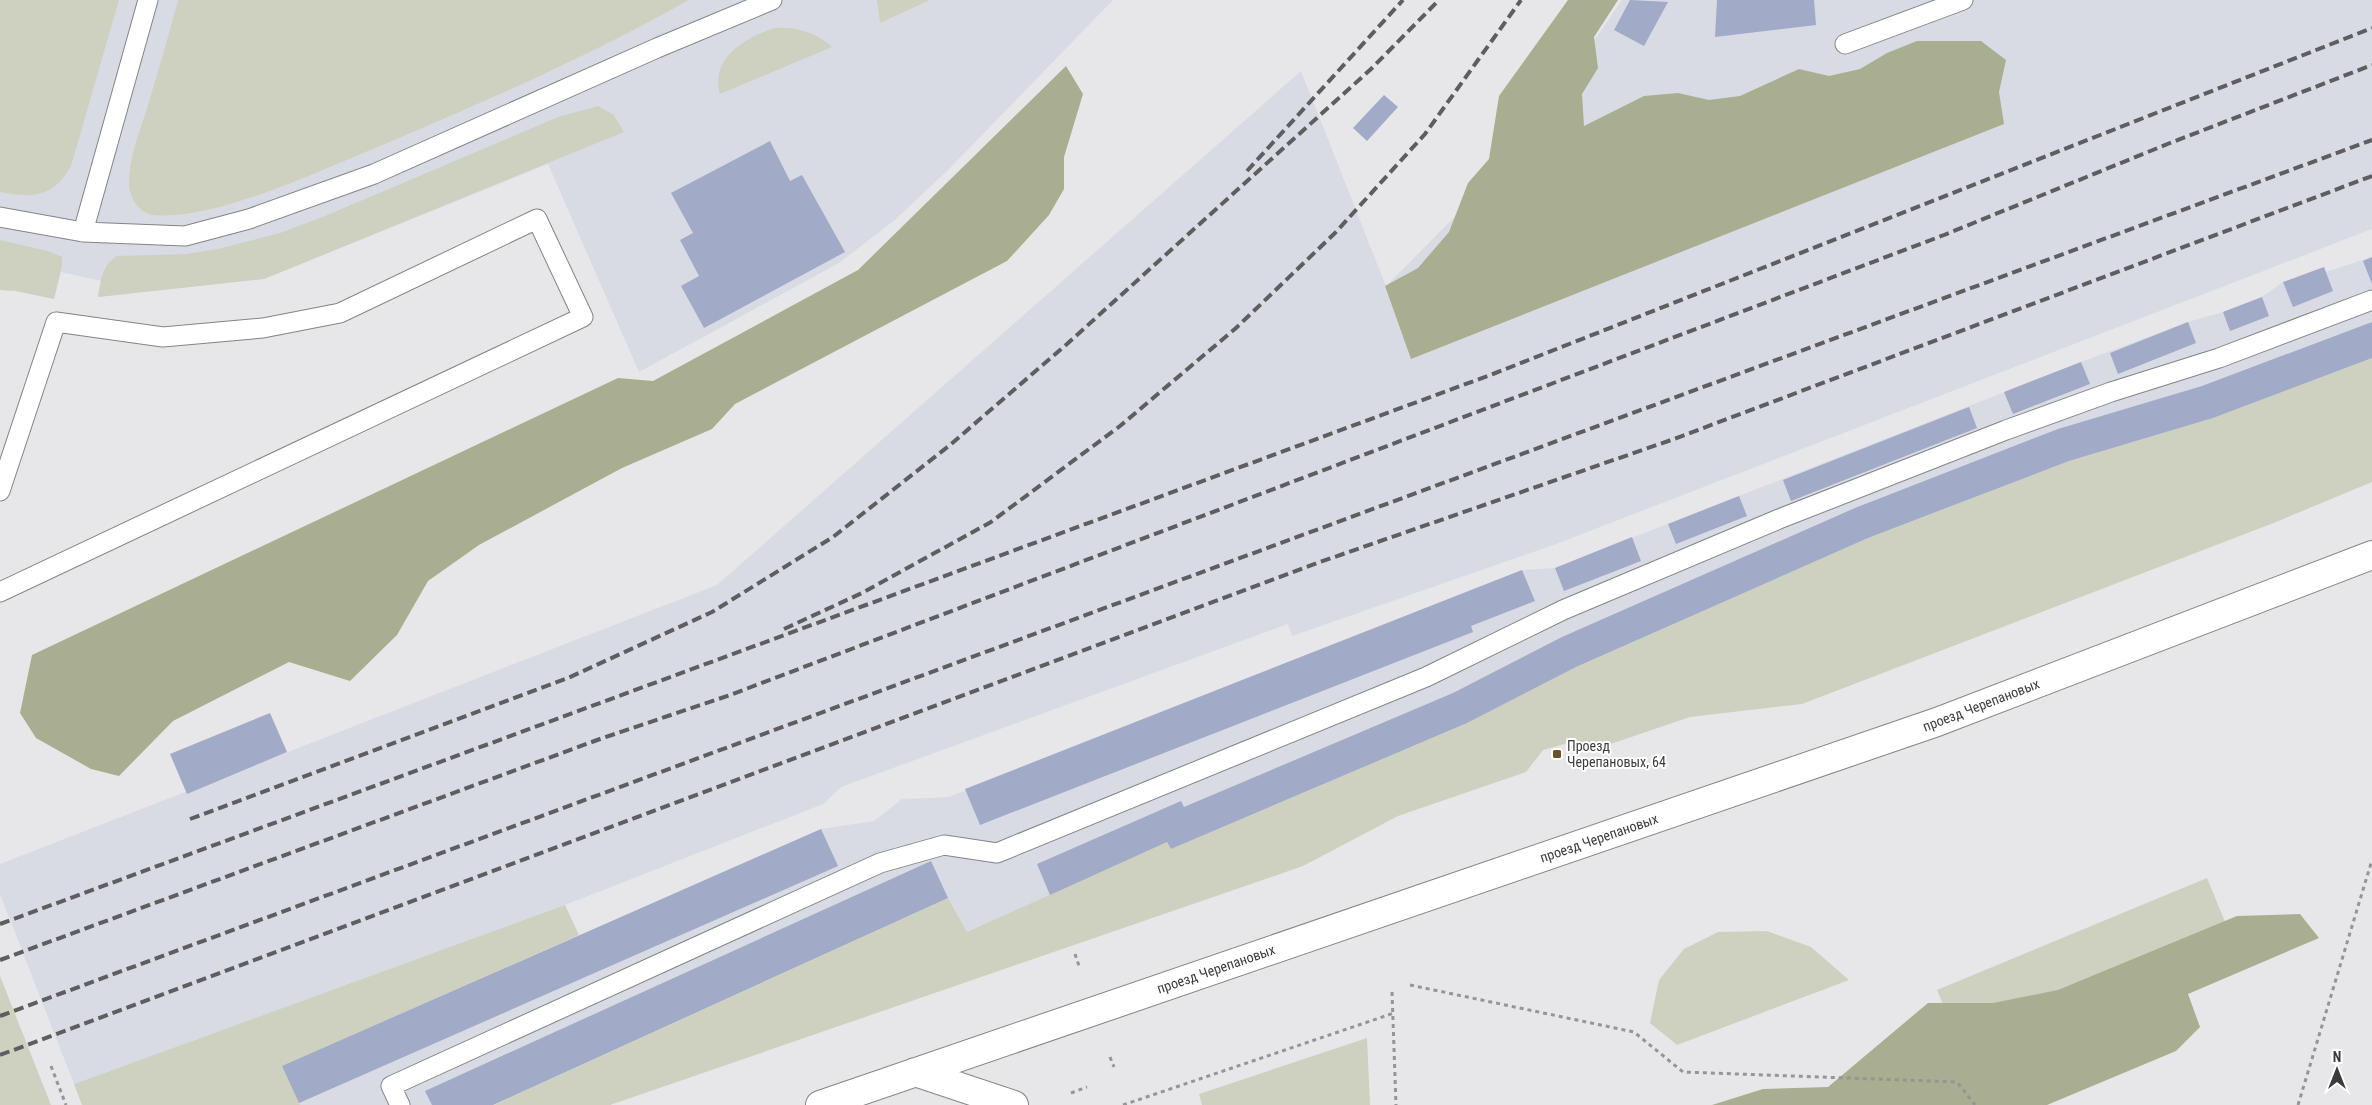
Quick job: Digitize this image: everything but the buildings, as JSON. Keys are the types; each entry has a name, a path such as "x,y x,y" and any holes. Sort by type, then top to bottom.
{"street":[{"name":"проезд Черепановых","path":"820,1105 1936,722 2372,555"},
{"path":"915,1072 1014,1105"}],"lane":[{"path":"83,232 148,0"},
{"path":"0,217 83,232 185,236 249,219 374,174 657,48 772,0"},
{"path":"1846,44 1963,0"},
{"path":"0,491 56,322 163,337 263,328 340,313 537,219 583,317 0,592"},
{"path":"400,1105 391,1086 880,863 944,844 997,853 1426,677 1563,610 1779,519 2006,430 2111,392 2219,358 2372,300"}],"path":[{"path":"2298,1105 2372,860"},
{"path":"1075,954 1079,966"},
{"path":"1410,986 1634,1032 1683,1072 1957,1082 1975,1105"},
{"path":"1392,992 1396,1105"},
{"path":"1123,1105 1394,1013"},
{"path":"1110,1057 1114,1067"},
{"path":"50,1066 66,1105"},
{"path":"1071,1093 1087,1087"}],"shaded area":[{"path":"0,0 1113,0 949,169 896,219 839,263 639,372 548,164 264,279 98,297 101,281 61,272 54,299 16,291 0,290"},
{"path":"1622,0 2372,0 2372,229 1556,544 1292,636 1288,624 841,787 823,804 565,905 74,1084 0,894 0,864 717,585 1301,71 1386,286 1515,156"},
{"path":"2372,257 2372,358 2213,418 2069,461 1868,538 1576,667 1467,723 1171,849 1167,843 967,932 948,898 493,1105 300,1105 282,1066 821,829 874,821 902,799 949,797 1522,570 1555,568 2081,362 2262,297 2283,282 2324,267 2326,272"}],"green space":[{"path":"0,0 119,0 71,166 64,177 49,190 32,195 0,192"},
{"path":"178,0 689,0 608,43 525,83 283,186 228,205 175,215 153,215 139,208 135,202 129,188 129,175 136,144"},
{"path":"877,0 930,0 880,23"},
{"path":"1568,0 1618,0 1594,37 1598,68 1582,94 1584,126 1644,96 1678,93 1709,100 1740,96 1799,69 1829,76 1860,69 1887,53 1917,41 1981,41 2006,60 1999,92 2004,124 1411,359 1385,286 1418,268 1449,232 1468,183 1489,159 1499,96"},
{"path":"774,28 790,28 805,31 819,37 832,47 720,94 718,81 720,70 732,51 752,37"},
{"path":"1066,66 1083,94 1064,157 1064,189 1049,215 1007,261 735,404 712,429 622,468 479,545 428,581 397,635 350,681 289,662 173,721 119,776 91,769 36,738 20,713 32,655 618,378 653,381 858,270"},
{"path":"598,106 614,115 624,132 264,279 98,297 105,268 117,256 187,254 218,249 280,233 325,216 558,117"},
{"path":"0,240 48,251 62,257 54,299 16,291 0,290"},
{"path":"2372,358 2372,482 2271,524 1802,704 1690,717 1593,750 1565,744 1543,750 1526,772 1398,816 1303,866 610,1105 494,1105 948,898 967,932 1167,842 1171,849 1467,723 1576,667 1868,538 2069,461 2213,418"},
{"path":"2207,878 2235,946 1965,1058 1937,990"},
{"path":"565,905 579,935 283,1066 300,1105 82,1105 74,1084"},
{"path":"2300,914 2319,938 2188,994 2200,1027 2176,1051 2047,1105 1712,1105 1763,1089 1828,1087 1928,1003 1993,1003 2058,990 2237,916"},
{"path":"1767,931 1811,947 1849,980 1677,1045 1650,1023 1659,980 1684,949 1718,932"},
{"path":"0,976 51,1105 0,1105"},
{"path":"1367,1038 1370,1105 1202,1105 1199,1094"}],"railway":[{"path":"1247,171 1403,0"},
{"path":"190,819 568,678 712,612 833,537 950,445 1067,344 1371,69 1439,0"},
{"path":"784,629 862,593 991,522 1120,426 1236,328 1335,233 1425,134 1521,0"},
{"path":"0,924 1493,374 2372,28"},
{"path":"0,960 600,739 730,695 1944,235 2170,143 2372,65"},
{"path":"0,1016 2372,140"},
{"path":"0,1055 1320,562 1674,439 2372,176"}],"place":[{"name":"Проезд Черепановых, 64","path":"1557,754"}]}
